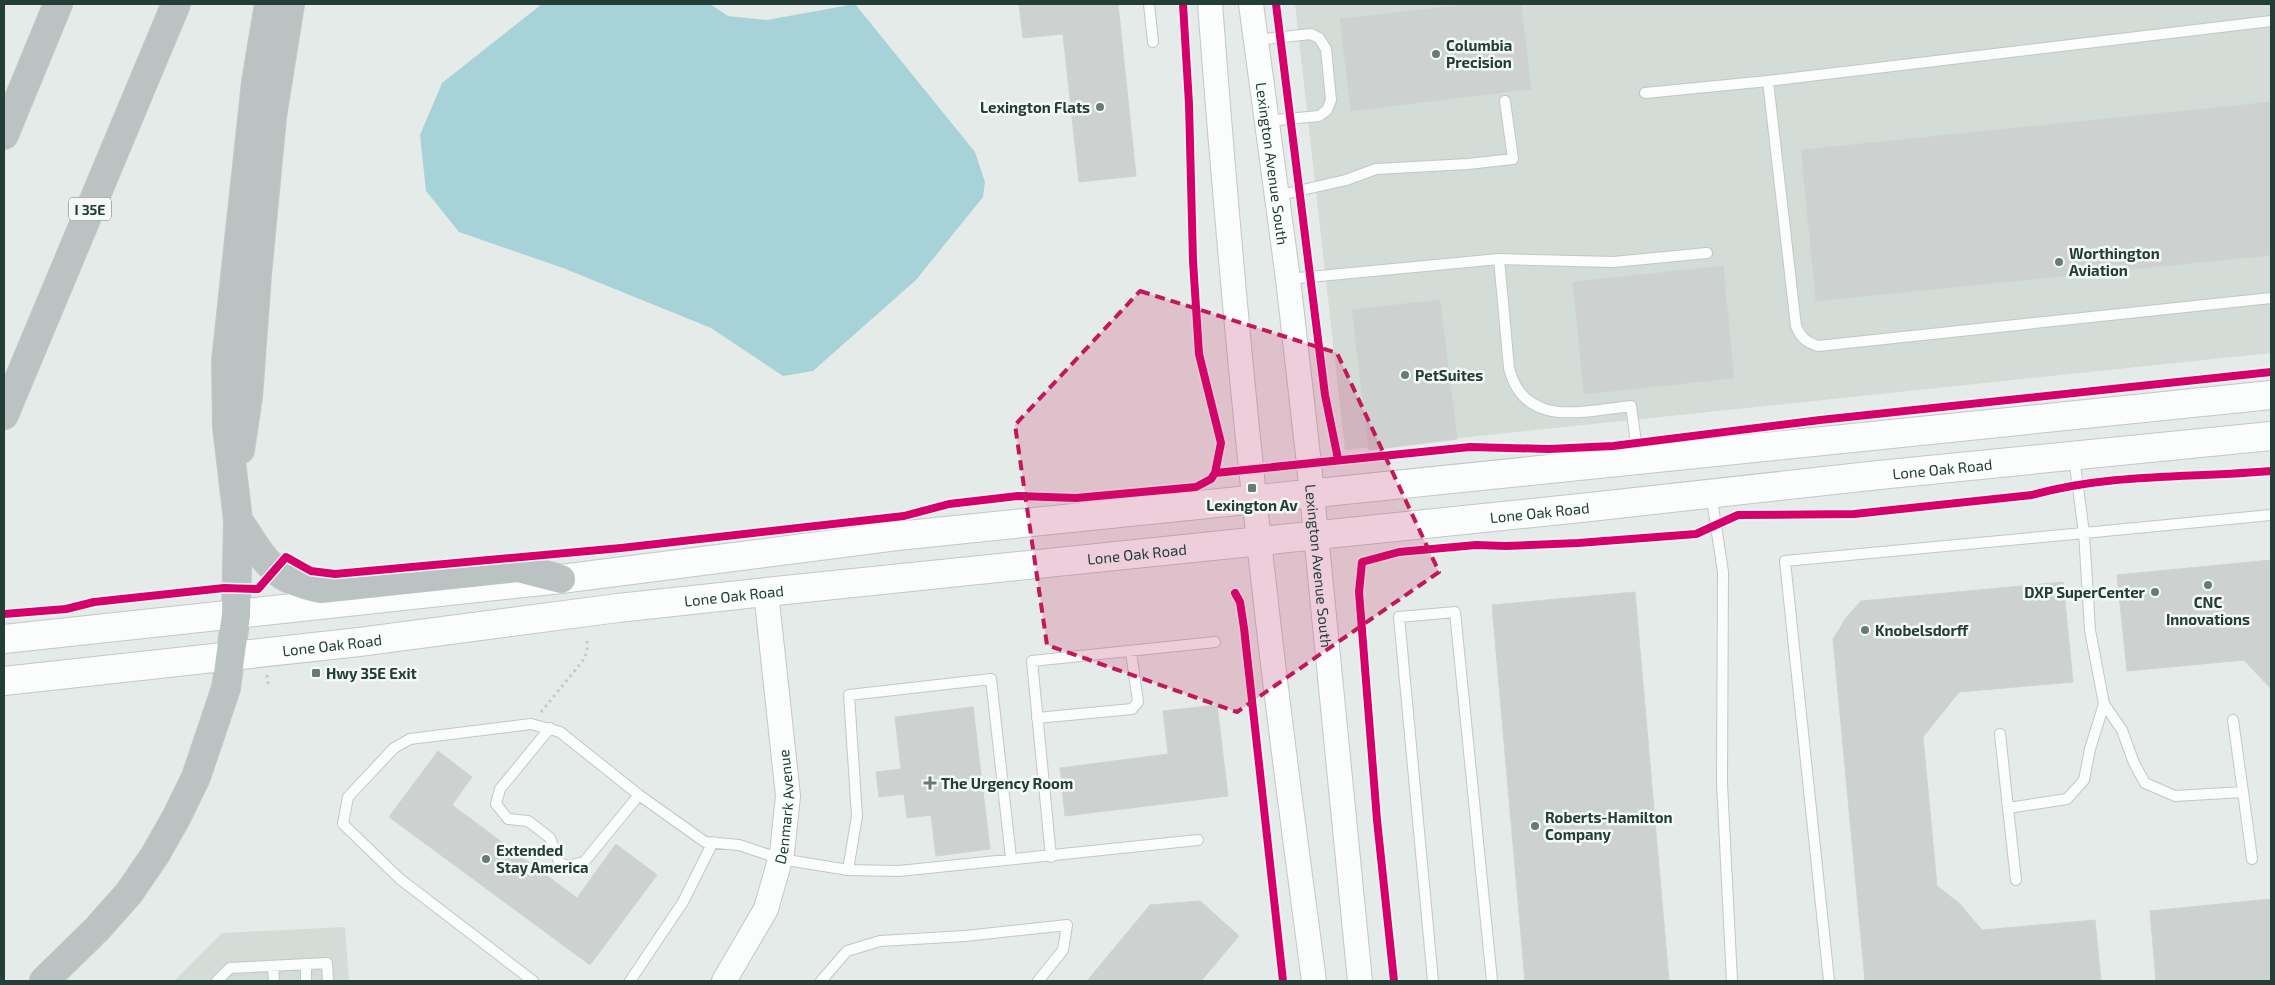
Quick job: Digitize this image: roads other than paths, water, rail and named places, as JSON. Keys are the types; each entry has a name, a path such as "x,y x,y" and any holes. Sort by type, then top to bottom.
{"highway":[{"path":"4,136 58,4"},
{"name":"I 35E","path":"4,415 176,4"},
{"path":"269,4 256,82 226,361 227,427 237,509 262,557 274,571 302,586 321,589 518,568 561,579"},
{"path":"44,981 129,893 155,855 196,777 226,688 236,615 237,509 258,266 272,117 290,4"}],"main road":[{"path":"4,639 561,579 897,536 2271,395"},
{"name":"Lone Oak Road","path":"4,681 766,592 2271,436"}],"street":[{"path":"1210,4 1230,258 1254,500 1314,981"},
{"name":"Lexington Avenue South","path":"1251,4 1275,196 1288,279 1317,535 1360,981"},
{"name":"Denmark Avenue","path":"724,981 766,909 781,859 788,796 766,592"}],"lane":[{"path":"1149,4 1153,42"},
{"path":"1644,93 1768,81 2271,21"},
{"path":"1255,40 1311,34 1319,38 1326,49 1331,100 1327,110 1319,116 1266,121"},
{"path":"1768,81 1796,326 1800,336 1807,343 1818,346 2271,298"},
{"path":"1275,196 1346,180 1376,169 1468,164 1513,159 1505,100"},
{"path":"1288,279 1498,259 1613,262 1707,253"},
{"path":"1498,259 1509,368 1513,383 1523,397 1533,405 1546,410 1562,413 1631,406 1638,460"},
{"path":"2074,456 2084,533 2090,630 2104,704 2122,730 2134,763 2145,783 2175,796 2243,792"},
{"path":"1711,494 1724,572 1722,783 1732,981"},
{"path":"1829,981 1785,561 2271,514"},
{"path":"1433,981 1399,617 1456,612 1492,981"},
{"path":"1051,857 1032,661 1215,642"},
{"path":"1037,718 1132,709 1138,702 1131,652"},
{"path":"848,870 857,816 849,695 991,679 1011,858"},
{"path":"2008,808 2066,799 2084,780 2090,748 2104,704"},
{"path":"2233,720 2252,859"},
{"path":"533,981 400,879 343,824 348,797 394,748 410,739 531,724 550,728 560,732 639,795 705,842 739,845 781,859 848,870 899,871 1011,858 1051,857 1198,840"},
{"path":"550,728 500,789 496,804 508,819 528,821 550,838 559,862 567,866 584,862 639,795"},
{"path":"2000,734 2016,880"},
{"path":"630,981 683,902 713,842"},
{"path":"821,981 847,951 880,941 965,936 1067,925 1063,950 1038,981"},
{"path":"222,979 230,968 327,963 328,981"},
{"path":"306,964 306,981"},
{"path":"273,966 274,981"}],"water":[{"path":"542,4 710,4 728,16 767,20 855,4 975,152 985,182 983,197 916,280 813,371 783,376 711,328 563,268 459,232 426,191 420,135 442,83"}],"place":[{"name":"Columbia Precision","path":"1436,54"},
{"name":"Lexington Flats","path":"1100,107"},
{"name":"Worthington Aviation","path":"2059,262"},
{"name":"PetSuites","path":"1405,375"},
{"name":"Lexington Av","path":"1252,488"},
{"name":"CNC Innovations","path":"2208,585"},
{"name":"DXP SuperCenter","path":"2155,592"},
{"name":"Knobelsdorff","path":"1865,630"},
{"name":"Hwy 35E Exit","path":"316,673"},
{"name":"The Urgency Room","path":"930,783"},
{"name":"Roberts-Hamilton Company","path":"1535,826"},
{"name":"Extended Stay America","path":"486,859"}]}
